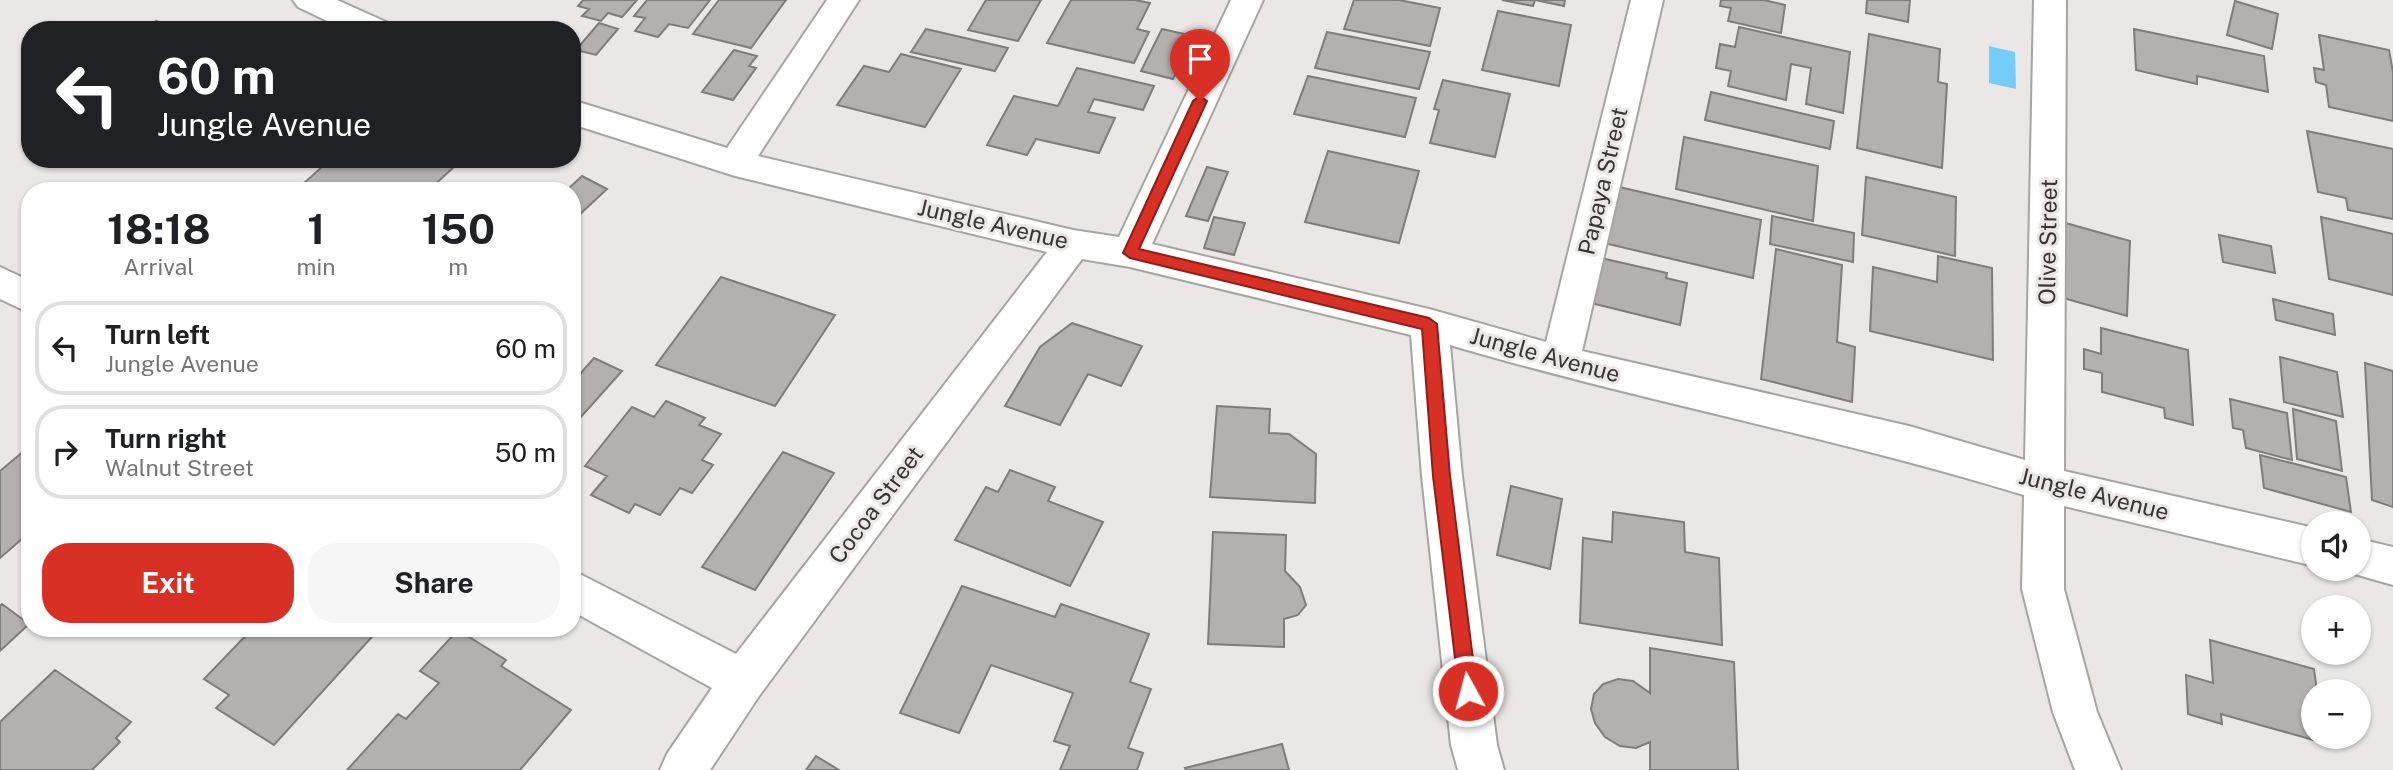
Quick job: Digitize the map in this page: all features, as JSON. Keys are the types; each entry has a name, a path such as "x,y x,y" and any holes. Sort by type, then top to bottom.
{"street":[{"path":"309,0 355,21"},
{"path":"735,163 844,0"},
{"path":"1130,253 1247,0"},
{"name":"Papaya Street","path":"1560,362 1647,0"},
{"name":"Olive Street","path":"2050,0 2043,589 2075,712 2098,770"},
{"name":"Jungle Avenue","path":"581,115 735,163 1073,244 1130,253 1429,324 1560,362 1909,443 2045,484 2301,544"},
{"name":"Cocoa Street","path":"683,770 743,681 1073,244"},
{"path":"0,282 21,293"},
{"path":"1429,324 1442,476 1475,745 1481,770"},
{"path":"2371,561 2393,566"},
{"path":"581,594 743,681"}],"water":[{"path":"1989,46 2015,52 2016,89 1989,83"}],"building":[{"path":"583,0 637,0 622,17 608,13 601,21 582,16 589,9 578,6"},
{"path":"647,0 710,0 688,28 669,24 658,37 635,31 645,18 634,16"},
{"path":"719,0 786,0 751,48 693,34"},
{"path":"986,0 1041,0 1018,41 968,30"},
{"path":"1071,0 1135,0 1150,3 1137,29 1149,32 1134,63 1047,43"},
{"path":"1354,0 1399,0 1440,8 1430,46 1344,29"},
{"path":"1502,0 1535,0 1533,6"},
{"path":"1535,0 1565,0 1564,6"},
{"path":"1721,0 1764,0 1785,5 1781,33 1728,21 1731,8 1720,6"},
{"path":"1867,0 1910,0 1908,22 1866,13"},
{"path":"2235,1 2278,14 2272,49 2227,35"},
{"path":"1498,11 1571,25 1559,86 1482,70"},
{"path":"599,23 618,29 596,55 581,51 581,44"},
{"path":"1739,27 1850,52 1843,113 1806,104 1811,68 1791,64 1786,100 1728,86 1731,71 1716,68 1720,44 1735,47"},
{"path":"926,29 1008,48 995,71 911,52"},
{"path":"1162,29 1193,36 1187,49 1197,51 1190,65 1181,63 1173,79 1141,71"},
{"path":"2134,29 2264,56 2268,92 2197,76 2197,84 2136,70"},
{"path":"1327,32 1430,52 1419,89 1315,68"},
{"path":"1869,34 1940,49 1938,82 1947,84 1942,168 1857,148"},
{"path":"2319,35 2389,50 2393,72 2393,121 2329,107 2326,85 2316,82 2314,68 2324,70"},
{"path":"734,50 757,56 749,66 756,68 733,100 702,92"},
{"path":"901,54 961,69 925,127 837,105 864,66 889,72"},
{"path":"1077,68 1154,86 1143,110 1094,99 1088,112 1115,118 1099,153 1036,139 1027,155 987,145 1014,96 1058,106"},
{"path":"1308,76 1416,98 1405,137 1294,114"},
{"path":"1443,80 1510,94 1495,157 1430,143 1439,110 1434,109"},
{"path":"1711,92 1834,121 1830,149 1705,120"},
{"path":"2307,131 2393,149 2393,219 2348,210 2346,198 2318,192"},
{"path":"1684,137 1818,166 1813,221 1676,189"},
{"path":"1328,151 1419,171 1399,243 1305,222"},
{"path":"1207,167 1228,172 1208,221 1186,216"},
{"path":"321,168 453,168 438,182 305,182"},
{"path":"582,176 607,189 581,213 581,182 576,182"},
{"path":"1866,177 1956,197 1955,256 1862,235"},
{"path":"1615,186 1761,220 1753,278 1604,243"},
{"path":"1772,216 1854,233 1853,262 1770,244"},
{"path":"1214,217 1245,223 1234,255 1204,248"},
{"path":"2321,217 2393,234 2393,295 2329,279"},
{"path":"2062,222 2130,241 2127,316 2056,296"},
{"path":"2219,235 2271,246 2275,273 2223,262"},
{"path":"1776,249 1842,265 1837,342 1855,347 1852,402 1761,379"},
{"path":"1938,256 1992,268 1993,360 1870,331 1873,267 1937,282"},
{"path":"1601,258 1667,273 1666,278 1687,283 1680,325 1591,303"},
{"path":"721,277 835,315 775,406 656,365"},
{"path":"2273,299 2333,314 2335,335 2276,320"},
{"path":"1072,323 1142,346 1121,386 1088,374 1060,425 1005,406 1040,347"},
{"path":"2101,328 2188,350 2193,425 2165,418 2164,408 2102,392 2102,373 2084,369 2084,349 2101,354"},
{"path":"2280,357 2337,372 2343,417 2284,402"},
{"path":"594,358 622,371 581,417 581,373"},
{"path":"2365,363 2393,371 2393,507 2372,500"},
{"path":"2230,399 2287,413 2292,460 2246,448 2243,430 2233,428"},
{"path":"666,401 705,418 699,425 721,434 702,460 713,465 692,493 680,488 660,515 635,504 629,513 591,495 607,476 585,466 632,407 654,417"},
{"path":"1217,406 1270,409 1269,433 1289,434 1316,454 1315,503 1210,497"},
{"path":"2293,409 2336,421 2342,471 2297,459"},
{"path":"783,452 834,473 755,590 702,567"},
{"path":"21,454 21,540 0,558 0,471"},
{"path":"2260,455 2346,477 2351,511 2347,511 2264,488"},
{"path":"1010,470 1055,487 1048,501 1103,522 1070,586 955,540 986,487 998,492"},
{"path":"1511,486 1562,499 1550,569 1497,555"},
{"path":"1613,512 1684,522 1685,552 1719,558 1722,645 1580,623 1583,538 1612,542"},
{"path":"1213,532 1286,535 1285,571 1300,587 1306,605 1298,615 1284,619 1284,647 1208,644"},
{"path":"962,586 1055,617 1061,604 1149,634 1130,682 1151,689 1128,748 1143,753 1137,770 1060,770 1070,746 1054,741 1073,693 991,665 959,733 900,713"},
{"path":"2,604 21,618 21,631 0,651"},
{"path":"244,637 372,637 274,745 216,708 229,695 204,679"},
{"path":"452,637 469,637 506,660 501,666 571,710 520,770 347,770 398,714 406,719 439,683 420,671"},
{"path":"2210,640 2314,669 2315,679 2301,679 2301,737 2221,714 2222,724 2188,714 2186,675 2213,683"},
{"path":"1650,648 1734,662 1738,770 1650,770 1650,742 1636,748 1620,746 1605,737 1595,723 1591,709 1594,694 1603,684 1618,679 1633,681 1650,693"},
{"path":"55,670 131,722 116,738 120,742 92,770 0,770 0,722"},
{"path":"1282,744 1289,770 1185,768"},
{"path":"816,756 839,770 806,770"}],"route":[{"path":"1200,101 1130,253 1429,324 1442,476 1468,691"}]}
